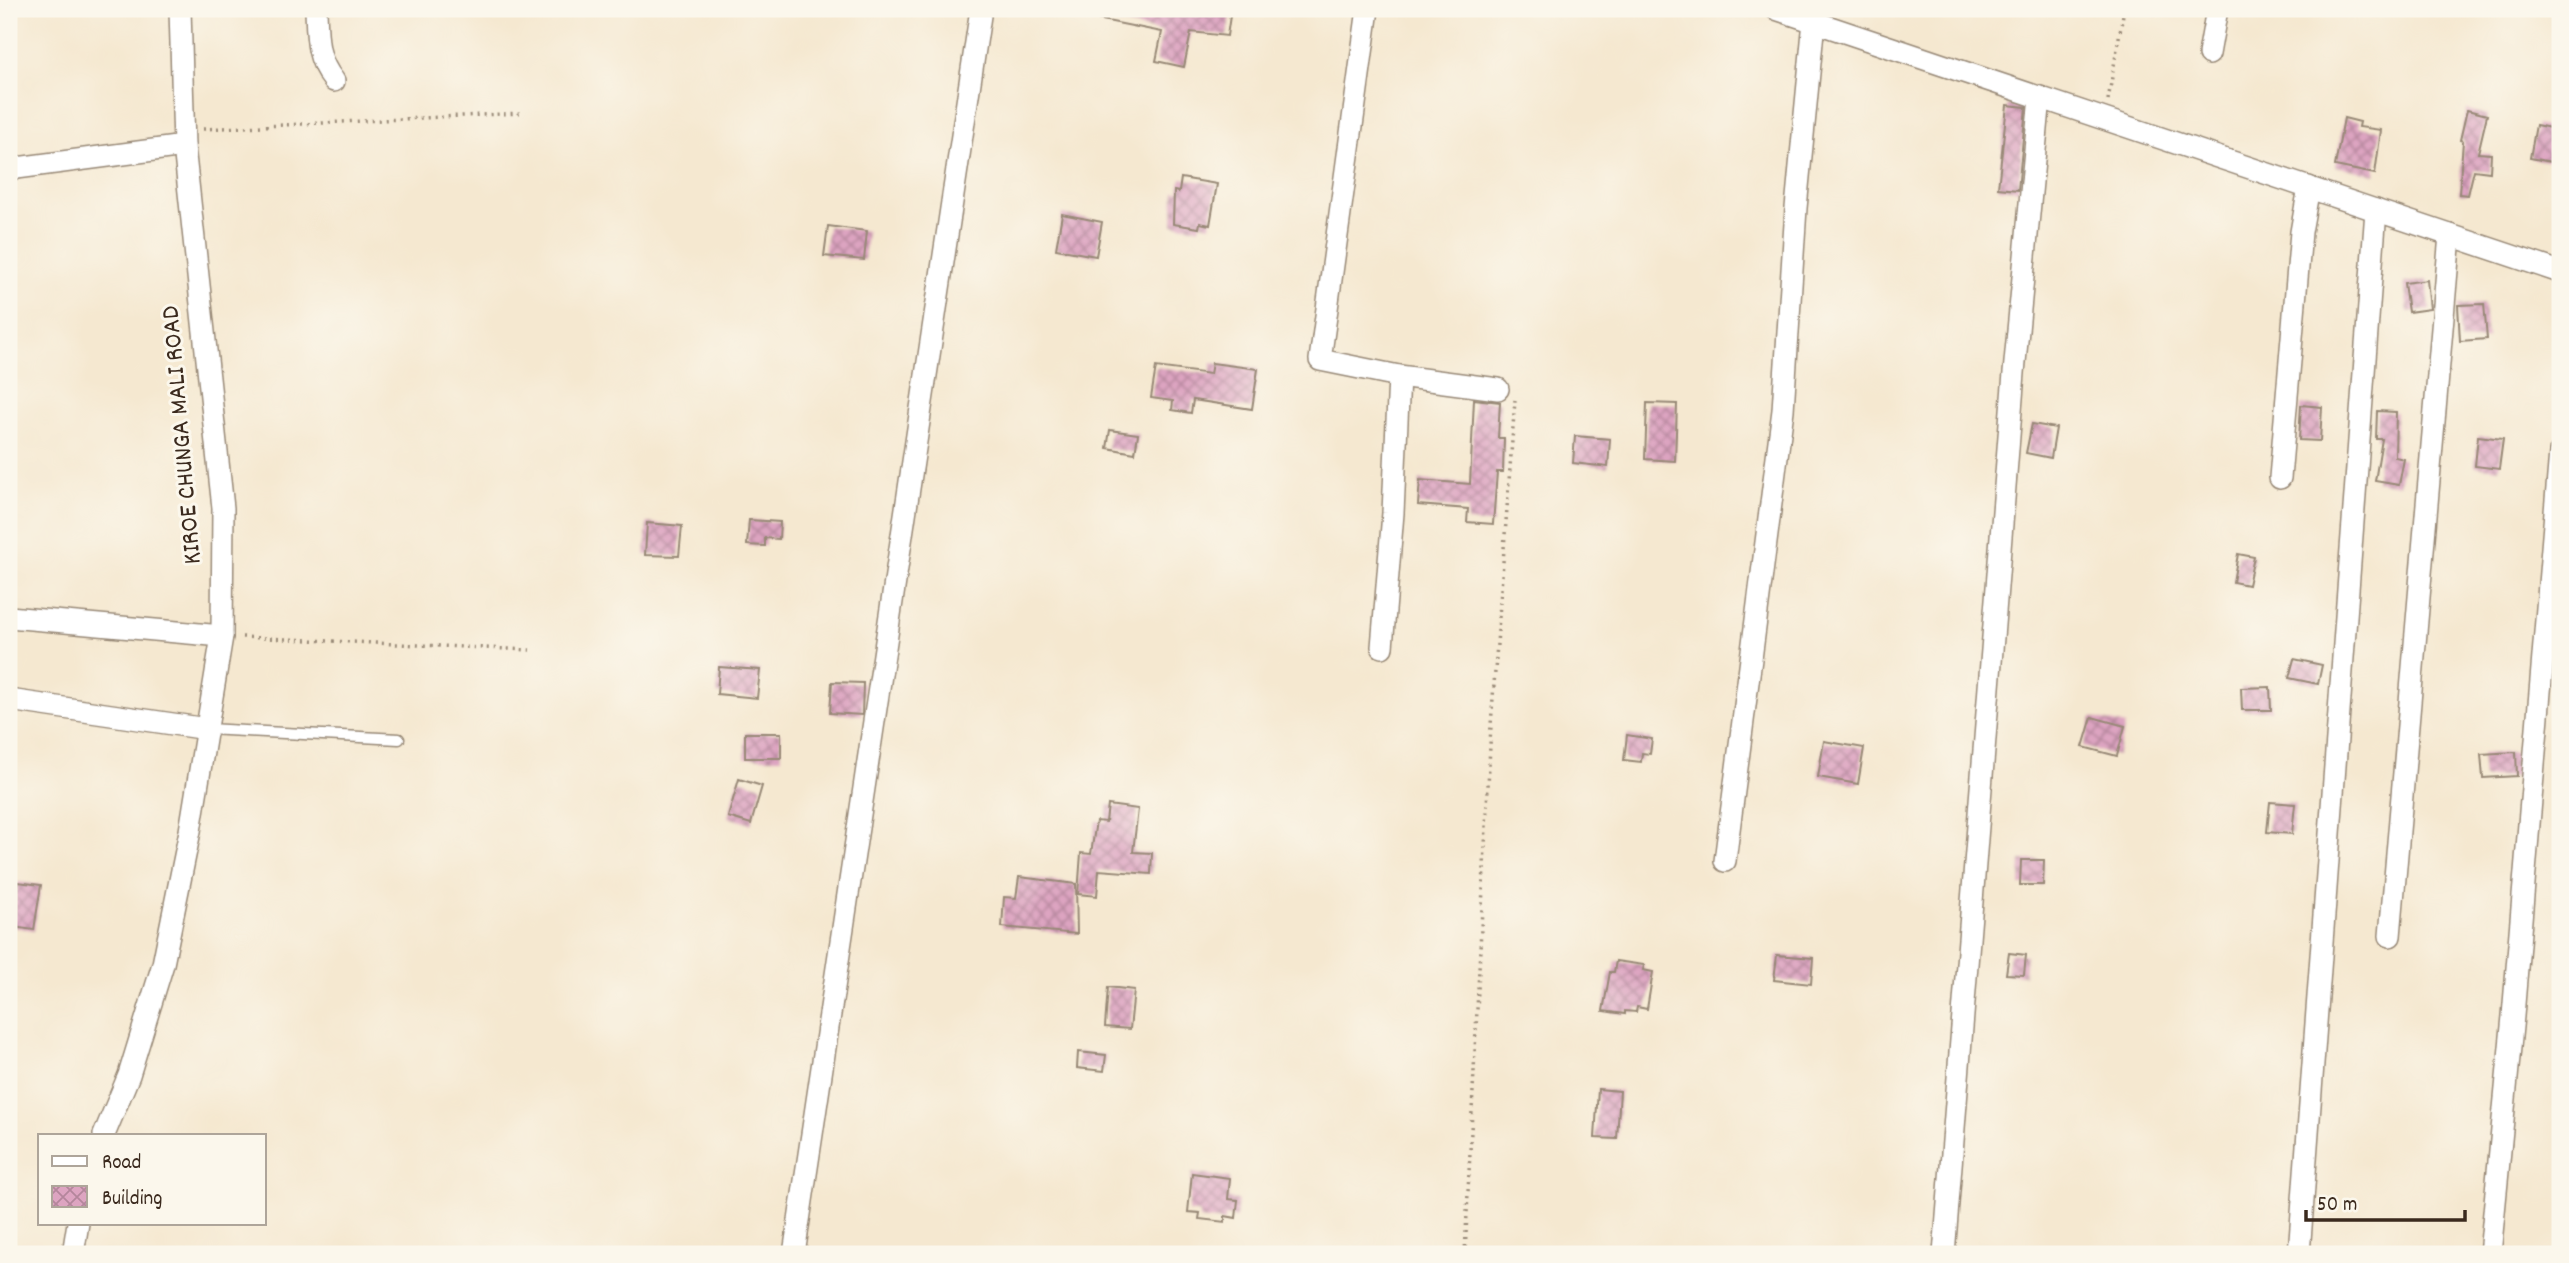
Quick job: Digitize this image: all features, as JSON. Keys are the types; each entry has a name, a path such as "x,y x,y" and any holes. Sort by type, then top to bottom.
{"street":[{"name":"KIROE CHUNGA MALI ROAD","path":"104,1134 133,1064 163,964 222,636 223,508 183,138 180,9"},
{"path":"316,9 320,56 323,66 334,81"},
{"path":"794,1254 981,9"},
{"path":"1368,9 1319,355 1326,364 1498,389"},
{"path":"1776,9 2560,272"},
{"path":"2209,54 2217,9"},
{"path":"1725,861 1783,410 1796,208 1814,22"},
{"path":"1944,1254 2014,373 2040,97"},
{"path":"9,169 183,138"},
{"path":"2280,478 2301,232 2309,187"},
{"path":"2299,1254 2376,210"},
{"path":"2390,936 2450,235"},
{"path":"1382,647 1393,513 1398,376"},
{"path":"2490,1254 2518,961 2560,452"},
{"path":"9,617 222,636"},
{"path":"9,700 207,729"},
{"path":"73,1254 78,1224"}],"lane":[{"path":"207,729 399,739"}],"path":[{"path":"2106,106 2124,9"},
{"path":"183,138 521,113"},
{"path":"1465,1254 1491,725 1510,506 1516,391 1498,389"},
{"path":"222,636 530,650"}],"building":[{"path":"1088,9 1231,9 1227,36 1191,32 1184,67 1156,61 1162,32 1087,17"},
{"path":"2007,105 2026,107 2018,190 1998,188"},
{"path":"2467,110 2487,115 2478,153 2491,154 2490,172 2474,170 2468,195 2459,194 2463,141 2460,140"},
{"path":"2344,118 2360,122 2359,127 2381,130 2375,174 2335,166"},
{"path":"2536,125 2560,130 2557,163 2530,158"},
{"path":"1181,178 1217,184 1210,225 1200,223 1199,228 1173,224 1174,191 1179,192"},
{"path":"1062,214 1102,222 1096,256 1056,249"},
{"path":"828,226 867,231 864,260 824,256"},
{"path":"2427,280 2430,309 2408,312 2404,283"},
{"path":"2484,304 2487,339 2460,341 2458,305"},
{"path":"1212,363 1258,369 1252,409 1193,400 1191,413 1172,410 1173,401 1151,398 1156,367 1210,374"},
{"path":"1474,399 1500,402 1498,438 1504,438 1503,472 1497,472 1493,524 1467,522 1468,509 1418,505 1420,480 1470,484"},
{"path":"1647,403 1677,404 1675,461 1645,459"},
{"path":"2301,405 2322,407 2320,441 2299,440"},
{"path":"2377,411 2396,412 2395,457 2404,459 2399,485 2375,481 2382,439 2376,439"},
{"path":"2032,424 2056,428 2051,458 2026,453"},
{"path":"1110,430 1138,434 1135,453 1107,448"},
{"path":"1575,436 1610,439 1608,467 1573,463"},
{"path":"2478,436 2503,439 2499,469 2475,466"},
{"path":"749,520 780,522 779,539 765,538 765,546 747,545"},
{"path":"647,523 682,526 679,556 645,555"},
{"path":"2238,554 2254,557 2248,585 2233,582"},
{"path":"2294,659 2322,665 2318,684 2289,678"},
{"path":"719,667 760,670 757,698 717,694"},
{"path":"832,682 863,683 862,715 830,713"},
{"path":"2270,687 2271,710 2242,710 2241,688"},
{"path":"2092,717 2125,726 2117,756 2083,747"},
{"path":"745,733 781,733 781,758 745,758"},
{"path":"1627,735 1652,739 1650,754 1642,753 1641,762 1624,760"},
{"path":"1824,741 1864,748 1858,784 1818,777"},
{"path":"2516,752 2517,776 2483,778 2481,754"},
{"path":"739,779 762,786 751,824 728,817"},
{"path":"2270,802 2295,804 2292,834 2267,832"},
{"path":"1108,805 1138,809 1133,852 1152,853 1151,874 1099,870 1097,896 1078,894 1081,853 1091,854 1096,821 1106,822"},
{"path":"2021,860 2044,860 2043,885 2020,885"},
{"path":"1019,877 1076,884 1077,934 1002,927 1004,897 1016,898"},
{"path":"18,882 41,885 34,930 12,927"},
{"path":"2009,953 2026,955 2024,975 2006,974"},
{"path":"1777,955 1813,958 1811,984 1774,980"},
{"path":"1616,961 1644,965 1643,970 1653,972 1647,1009 1637,1007 1636,1012 1625,1011 1625,1014 1603,1011 1610,972 1614,972"},
{"path":"1108,987 1134,990 1130,1029 1105,1027"},
{"path":"1078,1052 1106,1055 1104,1071 1077,1068"},
{"path":"1598,1089 1620,1091 1617,1139 1595,1138"},
{"path":"1192,1173 1230,1178 1228,1199 1238,1200 1236,1218 1225,1216 1225,1222 1199,1219 1200,1213 1188,1212"}]}
